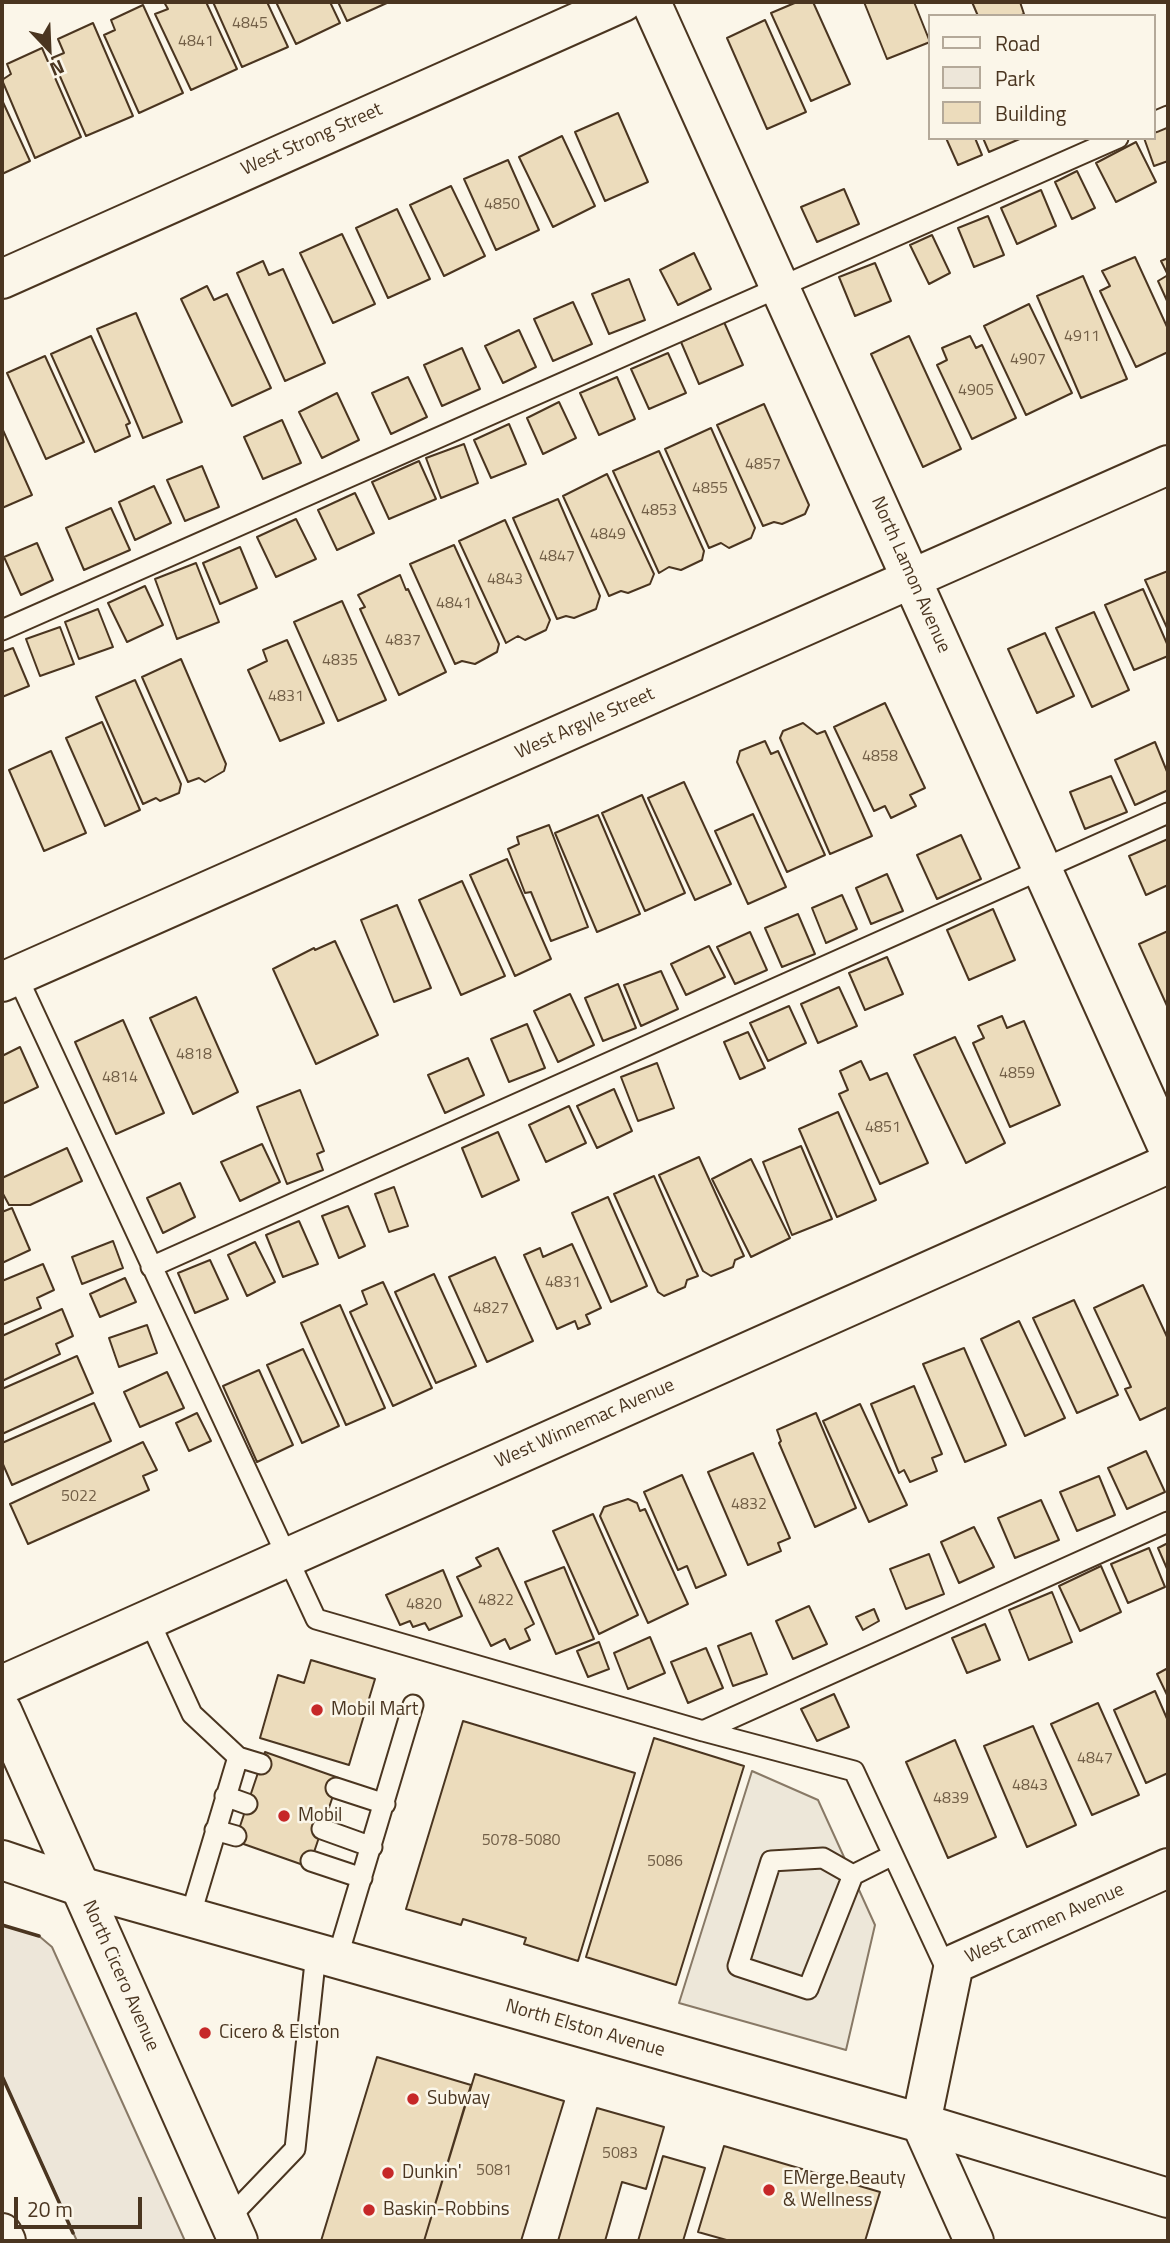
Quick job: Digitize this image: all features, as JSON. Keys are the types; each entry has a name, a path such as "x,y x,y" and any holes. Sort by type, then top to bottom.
{"main road":[{"name":"West Strong Street","path":"2,279 623,2"},
{"name":"North Lamon Avenue","path":"651,2 1168,1148"},
{"name":"West Argyle Street","path":"9,979 1168,465"},
{"name":"West Winnemac Avenue","path":"2,1685 1168,1164"},
{"name":"North Cicero Avenue","path":"2,1711 234,2230"},
{"name":"North Elston Avenue","path":"2,1860 79,1886 921,2123 1168,2197"},
{"name":"West Carmen Avenue","path":"921,2123 954,1964 1168,1868"},
{"path":"921,2123 974,2241"},
{"path":"2,2233 6,2241"}],"lane":[{"path":"2,630 1113,140"},
{"path":"152,1266 1041,867 1168,813"},
{"path":"9,979 152,1266 316,1619 703,1731 854,1771 951,1980"},
{"path":"703,1731 1168,1522"},
{"path":"149,1620 192,1714 238,1756 261,1764"},
{"path":"234,2230 295,2149 327,1956 362,1878 413,1705"},
{"path":"190,1917 238,1756"},
{"path":"336,1788 385,1804"},
{"path":"225,1796 247,1804"},
{"path":"322,1829 372,1847"},
{"path":"215,1830 236,1836"},
{"path":"853,1875 823,1858 771,1861 738,1966 808,1989 853,1875 893,1855"},
{"path":"311,1861 362,1878"}],"green space":[{"path":"2,1925 39,1936 52,1947 185,2241 77,2241 2,2076"}],"shaded area":[{"path":"752,1771 818,1800 875,1925 846,2050 679,2003"}],"building":[{"path":"164,2 206,2 237,69 191,90 155,14 168,9"},
{"path":"213,2 267,2 288,47 242,67"},
{"path":"276,2 330,2 340,23 296,44"},
{"path":"338,2 389,2 347,21"},
{"path":"797,2 813,2 850,84 811,101 771,13"},
{"path":"864,2 914,2 928,43 887,59"},
{"path":"972,2 1020,2 1024,14 977,14"},
{"path":"143,5 183,93 139,113 104,35 115,30 111,20"},
{"path":"765,20 806,112 767,129 727,38"},
{"path":"93,23 133,116 86,136 52,58 64,53 58,39"},
{"path":"42,48 81,137 35,158 2,80 11,74 7,64"},
{"path":"2,100 30,161 2,174"},
{"path":"618,113 648,182 605,201 575,132"},
{"path":"1168,126 1168,161 1154,166 1145,140 1156,140 1156,131"},
{"path":"562,136 595,206 553,227 519,157"},
{"path":"947,140 976,140 982,155 958,165"},
{"path":"984,140 1017,140 989,152"},
{"path":"1136,142 1156,182 1116,202 1096,163"},
{"path":"508,160 539,230 496,250 464,179"},
{"path":"1077,171 1095,208 1072,219 1055,182"},
{"path":"451,186 485,256 444,276 410,205"},
{"path":"844,189 859,224 817,242 801,207"},
{"path":"1041,190 1056,226 1017,244 1001,208"},
{"path":"397,209 430,279 388,298 356,228"},
{"path":"988,216 1004,255 974,267 958,228"},
{"path":"342,234 375,304 333,323 300,253"},
{"path":"932,235 950,273 929,284 910,245"},
{"path":"694,253 711,289 678,305 660,270"},
{"path":"1135,257 1168,329 1168,352 1136,367 1100,291 1110,286 1102,271"},
{"path":"1168,258 1168,275 1161,261"},
{"path":"263,261 269,275 283,269 325,363 285,381 237,273"},
{"path":"875,263 891,301 855,316 839,277"},
{"path":"1168,275 1168,303 1158,281"},
{"path":"1083,276 1127,379 1081,398 1037,296"},
{"path":"629,279 645,320 609,334 592,294"},
{"path":"207,286 214,300 227,294 271,388 232,406 181,299"},
{"path":"573,302 592,344 553,361 534,319"},
{"path":"1029,304 1072,393 1026,415 984,326"},
{"path":"136,313 182,422 143,438 97,329"},
{"path":"724,322 743,365 699,384 681,342"},
{"path":"519,330 536,367 503,383 485,346"},
{"path":"91,336 130,423 126,425 130,436 95,452 51,354"},
{"path":"909,336 961,449 923,467 871,354"},
{"path":"970,336 976,348 982,345 1016,418 972,439 937,365 947,360 942,348"},
{"path":"462,348 480,389 442,406 424,365"},
{"path":"668,353 686,393 649,409 631,369"},
{"path":"45,356 84,442 46,459 7,373"},
{"path":"408,377 427,417 391,434 372,393"},
{"path":"617,377 635,419 599,435 580,393"},
{"path":"337,393 359,440 322,458 299,412"},
{"path":"559,402 576,438 543,454 527,418"},
{"path":"764,404 809,505 805,514 782,524 774,522 763,526 717,425"},
{"path":"282,420 301,463 263,479 244,437"},
{"path":"509,424 526,464 491,478 474,440"},
{"path":"2,428 32,495 2,508"},
{"path":"711,428 755,528 751,538 729,548 721,543 709,548 665,449"},
{"path":"464,444 478,483 441,498 426,458"},
{"path":"659,451 704,551 702,560 681,570 669,567 659,573 613,471"},
{"path":"419,461 436,499 389,519 372,482"},
{"path":"202,466 219,507 185,521 167,480"},
{"path":"607,474 654,574 650,584 628,593 621,591 609,596 563,496"},
{"path":"154,486 171,523 135,540 119,502"},
{"path":"355,493 374,533 337,550 318,510"},
{"path":"558,499 600,596 596,609 574,618 566,616 557,619 513,518"},
{"path":"111,508 130,550 84,570 66,528"},
{"path":"296,519 316,559 276,577 257,537"},
{"path":"505,520 550,620 546,630 525,640 518,636 506,643 459,541"},
{"path":"37,543 53,580 21,595 4,557"},
{"path":"454,545 499,644 497,652 475,664 462,661 455,664 410,564"},
{"path":"240,547 257,588 220,604 203,563"},
{"path":"196,563 219,622 177,639 155,579"},
{"path":"1168,571 1168,630 1145,580"},
{"path":"400,575 446,672 399,695 360,609 365,607 358,595"},
{"path":"145,586 163,625 127,642 108,603"},
{"path":"1143,589 1168,646 1168,656 1134,670 1105,605"},
{"path":"342,601 386,700 338,721 294,622"},
{"path":"98,609 113,647 79,659 65,622"},
{"path":"1094,612 1129,690 1092,707 1056,628"},
{"path":"60,627 74,664 40,676 26,639"},
{"path":"1045,633 1074,696 1037,713 1008,649"},
{"path":"287,640 324,723 280,741 248,670 267,661 263,650"},
{"path":"13,648 29,686 2,697 2,652"},
{"path":"181,659 226,764 224,771 205,782 199,778 188,782 142,677"},
{"path":"135,680 181,784 179,793 143,804 96,697"},
{"path":"885,703 925,788 910,795 916,806 891,818 885,806 874,811 834,727"},
{"path":"102,722 140,810 105,826 66,738"},
{"path":"803,723 817,734 825,731 872,836 830,854 780,738 783,731"},
{"path":"765,741 771,754 778,751 825,855 787,872 737,762 740,751"},
{"path":"1155,742 1168,774 1168,790 1135,805 1115,760"},
{"path":"51,751 86,833 44,851 9,770"},
{"path":"1111,776 1127,812 1085,829 1070,792"},
{"path":"684,782 731,884 695,900 648,798"},
{"path":"642,795 685,893 645,911 602,813"},
{"path":"753,814 786,887 748,904 715,831"},
{"path":"598,815 640,914 597,932 555,833"},
{"path":"549,825 588,927 551,941 531,892 525,893 508,849 519,844 517,837"},
{"path":"961,835 981,879 937,899 917,855"},
{"path":"1168,839 1168,885 1146,895 1129,856"},
{"path":"507,859 551,959 515,976 470,875"},
{"path":"887,874 903,911 871,924 856,888"},
{"path":"462,881 505,976 461,995 419,900"},
{"path":"842,895 857,929 826,943 812,908"},
{"path":"397,905 431,988 394,1002 361,920"},
{"path":"993,909 1015,960 969,980 947,930"},
{"path":"798,914 815,954 782,967 765,928"},
{"path":"1168,931 1168,1008 1139,944"},
{"path":"750,932 767,970 735,984 717,947"},
{"path":"335,941 378,1035 316,1064 273,969 314,948 315,950"},
{"path":"709,946 725,977 686,995 671,964"},
{"path":"887,957 903,994 865,1010 849,973"},
{"path":"661,971 678,1009 641,1026 624,985"},
{"path":"618,984 636,1028 603,1041 585,998"},
{"path":"839,987 857,1026 818,1043 801,1004"},
{"path":"570,994 594,1045 558,1062 534,1011"},
{"path":"196,997 238,1092 193,1114 150,1018"},
{"path":"789,1006 806,1043 768,1061 750,1023"},
{"path":"1002,1016 1007,1028 1024,1021 1060,1105 1010,1127 973,1043 984,1038 978,1026"},
{"path":"123,1020 164,1113 116,1134 75,1042"},
{"path":"527,1024 545,1068 509,1082 491,1039"},
{"path":"748,1032 765,1068 740,1079 724,1042"},
{"path":"955,1037 1005,1143 966,1163 914,1055"},
{"path":"20,1047 38,1087 2,1104 2,1056"},
{"path":"468,1058 484,1095 445,1113 428,1075"},
{"path":"861,1061 870,1080 887,1073 928,1163 880,1184 839,1094 848,1090 840,1071"},
{"path":"657,1063 674,1108 638,1121 621,1077"},
{"path":"614,1089 632,1131 597,1148 577,1106"},
{"path":"300,1090 324,1151 317,1154 323,1170 287,1184 257,1107"},
{"path":"569,1106 586,1143 546,1162 529,1125"},
{"path":"838,1112 876,1200 837,1217 799,1129"},
{"path":"498,1132 519,1180 482,1197 462,1148"},
{"path":"262,1144 280,1182 240,1201 221,1162"},
{"path":"801,1146 832,1219 792,1235 763,1162"},
{"path":"67,1148 82,1181 30,1205 9,1205 2,1192 2,1178"},
{"path":"699,1157 744,1256 735,1260 733,1267 711,1276 703,1271 659,1175"},
{"path":"751,1159 790,1238 751,1257 712,1179"},
{"path":"654,1176 698,1276 687,1280 685,1287 664,1296 658,1292 614,1194"},
{"path":"180,1183 195,1217 163,1233 147,1198"},
{"path":"394,1187 408,1226 389,1232 375,1194"},
{"path":"608,1197 647,1286 611,1302 572,1213"},
{"path":"348,1206 365,1246 339,1258 322,1216"},
{"path":"12,1208 30,1250 2,1263 2,1212"},
{"path":"299,1221 318,1264 283,1277 266,1235"},
{"path":"113,1241 123,1268 82,1284 72,1257"},
{"path":"255,1242 275,1282 247,1296 228,1255"},
{"path":"572,1244 601,1308 586,1315 590,1324 578,1329 575,1321 557,1329 524,1255 540,1248 543,1257"},
{"path":"495,1257 533,1341 487,1362 449,1277"},
{"path":"210,1260 228,1299 195,1313 178,1273"},
{"path":"43,1264 54,1290 37,1298 41,1308 2,1325 2,1281"},
{"path":"434,1274 476,1366 436,1383 395,1292"},
{"path":"125,1278 136,1302 100,1317 90,1294"},
{"path":"383,1282 432,1388 393,1406 350,1312 367,1304 362,1291"},
{"path":"1143,1285 1168,1339 1168,1407 1140,1420 1125,1389 1131,1387 1094,1308"},
{"path":"1074,1300 1118,1395 1077,1413 1033,1318"},
{"path":"340,1305 385,1408 346,1425 301,1323"},
{"path":"62,1309 73,1336 56,1344 60,1354 2,1381 2,1336"},
{"path":"1019,1321 1065,1418 1025,1436 981,1339"},
{"path":"147,1325 157,1353 119,1367 109,1338"},
{"path":"964,1348 1006,1445 965,1462 923,1364"},
{"path":"303,1349 339,1426 302,1443 267,1365"},
{"path":"77,1356 93,1393 2,1434 2,1389"},
{"path":"259,1370 293,1445 257,1462 223,1386"},
{"path":"167,1372 184,1408 140,1427 124,1392"},
{"path":"914,1386 942,1454 932,1458 937,1471 910,1482 904,1470 899,1473 871,1404"},
{"path":"94,1403 111,1441 12,1485 2,1462 2,1443"},
{"path":"860,1404 907,1505 869,1522 823,1421"},
{"path":"197,1413 211,1441 189,1451 176,1423"},
{"path":"816,1413 856,1508 815,1527 779,1443 781,1441 777,1430"},
{"path":"143,1442 157,1470 143,1476 149,1490 28,1544 10,1504"},
{"path":"1146,1451 1165,1492 1127,1509 1108,1468"},
{"path":"753,1453 790,1538 778,1543 781,1551 748,1565 708,1472"},
{"path":"682,1475 726,1575 696,1588 687,1566 678,1570 644,1492"},
{"path":"1099,1476 1115,1515 1077,1531 1060,1492"},
{"path":"628,1499 637,1503 640,1511 645,1509 688,1604 648,1623 600,1516 604,1507"},
{"path":"1041,1500 1059,1540 1015,1558 998,1518"},
{"path":"593,1514 638,1615 599,1634 553,1531"},
{"path":"974,1527 994,1567 959,1583 941,1542"},
{"path":"1168,1543 1168,1571 1158,1548"},
{"path":"498,1548 534,1624 525,1629 530,1640 510,1649 505,1639 491,1646 457,1577 481,1566 476,1558"},
{"path":"1149,1548 1165,1587 1128,1603 1111,1564"},
{"path":"929,1554 944,1594 906,1609 890,1569"},
{"path":"1101,1566 1121,1612 1080,1631 1059,1586"},
{"path":"564,1567 594,1639 556,1654 525,1582"},
{"path":"443,1570 462,1616 429,1630 425,1623 413,1627 410,1621 400,1625 386,1595"},
{"path":"1052,1592 1072,1642 1029,1660 1009,1610"},
{"path":"809,1606 827,1644 793,1659 776,1621"},
{"path":"874,1609 879,1621 863,1630 856,1617"},
{"path":"985,1624 1000,1660 967,1673 952,1638"},
{"path":"751,1633 767,1674 733,1686 718,1646"},
{"path":"650,1637 665,1673 628,1689 614,1653"},
{"path":"599,1642 609,1669 588,1677 577,1651"},
{"path":"706,1648 723,1688 688,1703 671,1662"},
{"name":"Mobil Mart","path":"311,1660 375,1679 349,1765 260,1738 278,1675 304,1683"},
{"path":"1168,1668 1168,1697 1157,1674"},
{"path":"1155,1691 1168,1721 1168,1773 1146,1783 1114,1710"},
{"path":"834,1694 849,1727 817,1741 801,1709"},
{"path":"1098,1703 1139,1795 1092,1815 1051,1724"},
{"path":"463,1721 635,1773 578,1961 524,1944 526,1938 463,1919 461,1925 406,1909"},
{"path":"1033,1726 1076,1825 1027,1847 984,1746"},
{"path":"654,1738 744,1766 676,1985 586,1957"},
{"path":"955,1740 996,1837 948,1858 906,1762"},
{"name":"Mobil","path":"265,1752 339,1778 309,1867 235,1841"},
{"path":"377,2057 471,2085 424,2241 321,2241"},
{"path":"475,2074 564,2101 521,2241 424,2241"},
{"path":"597,2108 664,2127 646,2189 622,2182 605,2241 558,2241"},
{"path":"724,2146 880,2192 865,2241 730,2241 698,2232"},
{"path":"663,2156 705,2168 683,2241 638,2241"}],"wall":[{"path":"2,1925 39,1936"},
{"path":"2,2076 73,2233"}],"place":[{"name":"Mobil Mart","path":"317,1710"},
{"name":"Mobil","path":"284,1816"},
{"name":"Cicero & Elston","path":"205,2033"},
{"name":"Subway","path":"413,2099"},
{"name":"Dunkin'","path":"388,2173"},
{"name":"EMerge Beauty & Wellness","path":"769,2190"},
{"name":"Baskin-Robbins","path":"369,2210"}]}
